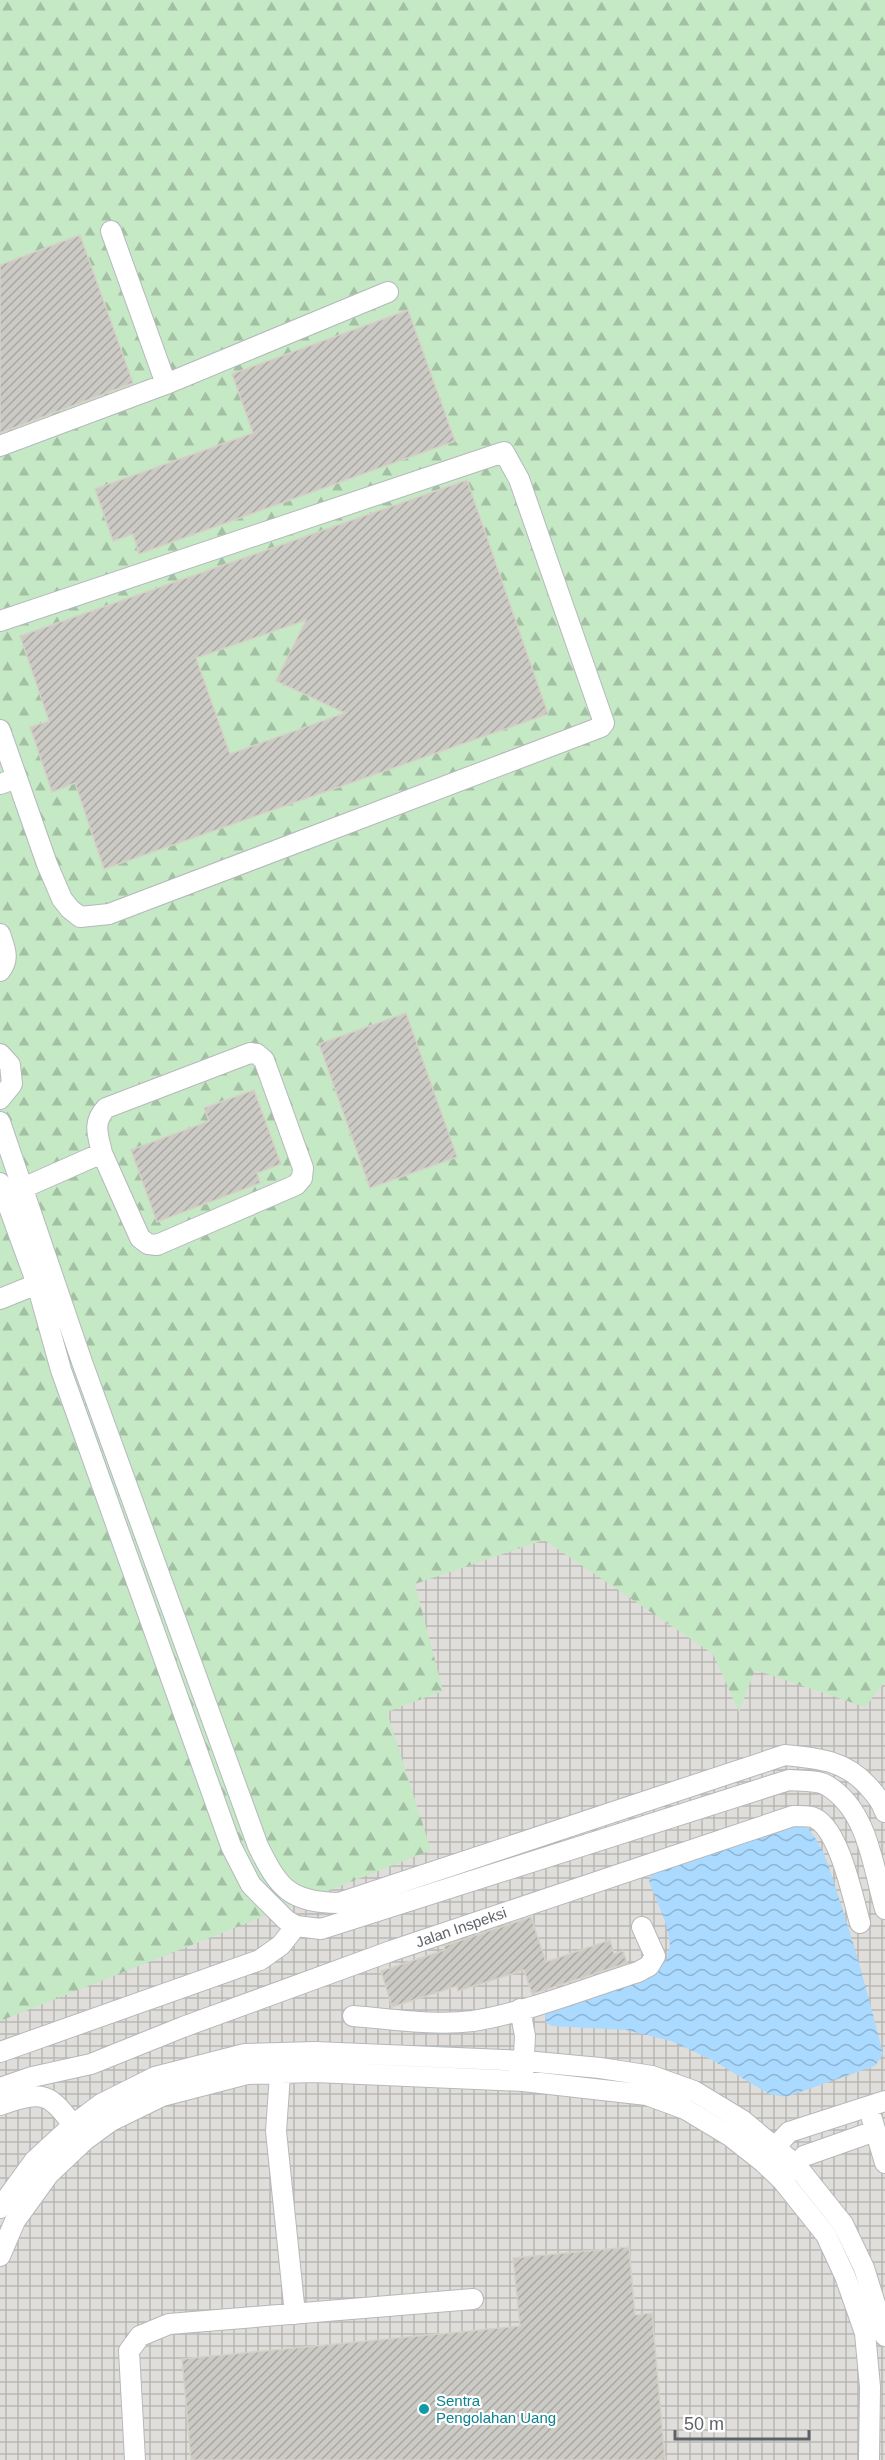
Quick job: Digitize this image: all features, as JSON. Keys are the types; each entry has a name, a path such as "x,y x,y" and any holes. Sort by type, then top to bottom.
{"lane":[{"path":"111,231 166,384"},
{"path":"0,446 166,384 388,292"},
{"path":"0,621 504,452 519,479 604,723 601,727 109,914 80,917 62,899 8,781 0,730"},
{"path":"0,934 7,962 0,971"},
{"path":"250,1053 257,1054 264,1060 303,1168 302,1178 296,1185 157,1245 148,1244 140,1238 102,1153 96,1124 106,1108 250,1053"},
{"path":"0,1054 10,1065 12,1084 0,1099"},
{"path":"0,1122 23,1188 46,1282 61,1370 231,1846 251,1885 286,1920 296,1926 321,1929 789,1780 824,1784 848,1802 862,1828 885,1909"},
{"path":"23,1188 102,1153"},
{"path":"0,1183 46,1282 258,1846 270,1872 288,1891 312,1902 339,1903 785,1755 826,1759 855,1772 882,1801 885,1812"},
{"path":"0,1299 46,1282"},
{"name":"Jalan Inspeksi","path":"0,2088 32,2076 91,2064 183,2026 391,1951 793,1815 814,1817 826,1828 841,1854 860,1923"},
{"path":"0,2052 261,1960 281,1945 296,1926"},
{"path":"353,2016 441,2022 473,2020 520,2009 638,1972 649,1965 655,1956 642,1927"},
{"path":"520,2009 525,2036 523,2081"},
{"path":"0,2208 35,2160 100,2104 155,2077 244,2054 315,2052 525,2061 652,2076 694,2091 742,2120 796,2165 843,2224 864,2268 885,2336"},
{"path":"281,2053 276,2131 295,2314"},
{"path":"0,2256 15,2221 49,2174 85,2140 111,2121 162,2096 247,2074 315,2072 523,2081 647,2095 685,2109 730,2136 782,2180 826,2235 845,2276 865,2333 870,2387 869,2460"},
{"path":"0,2105 30,2095 44,2096 57,2106 85,2140"},
{"path":"762,2162 789,2132 876,2103 875,2131 885,2163"},
{"path":"782,2180 804,2156 875,2131"},
{"path":"135,2460 129,2351 140,2336 169,2324 473,2299"}],"shaded area":[{"path":"0,0 885,0 885,2460 0,2460"}],"green space":[{"path":"0,0 885,0 885,1682 865,1707 755,1670 739,1712 713,1654 544,1540 415,1584 443,1691 387,1712 431,1850 0,2021"}],"water":[{"path":"785,1824 803,1824 810,1831 821,1848 829,1868 857,1956 883,2054 875,2066 786,2097 769,2094 712,2060 671,2041 626,2030 552,2026 546,2023 545,2014 548,2007 653,1973 666,1961 670,1945 666,1924 649,1881 653,1871"}],"building":[{"path":"80,235 133,383 0,433 0,265"},
{"path":"408,310 455,441 139,554 133,534 113,541 95,489 253,433 232,374"},
{"path":"467,480 548,714 104,869 75,783 52,792 30,727 49,721 20,636","holes":["306,620 276,681 345,713 230,754 196,658"]},
{"path":"406,1013 457,1157 370,1188 319,1044"},
{"path":"254,1090 281,1164 257,1173 260,1183 157,1222 131,1150 209,1121 204,1108"},
{"path":"531,1917 546,1962 610,1940 614,1954 623,1951 627,1963 532,1994 524,1970 458,1991 457,1986 392,2007 381,1971 445,1950 444,1946"},
{"name":"Sentra Pengolahan Uang","path":"629,2247 635,2315 652,2313 665,2460 191,2460 182,2359 520,2326 513,2258"}],"place":[{"name":"Sentra Pengolahan Uang","path":"424,2409"}]}
